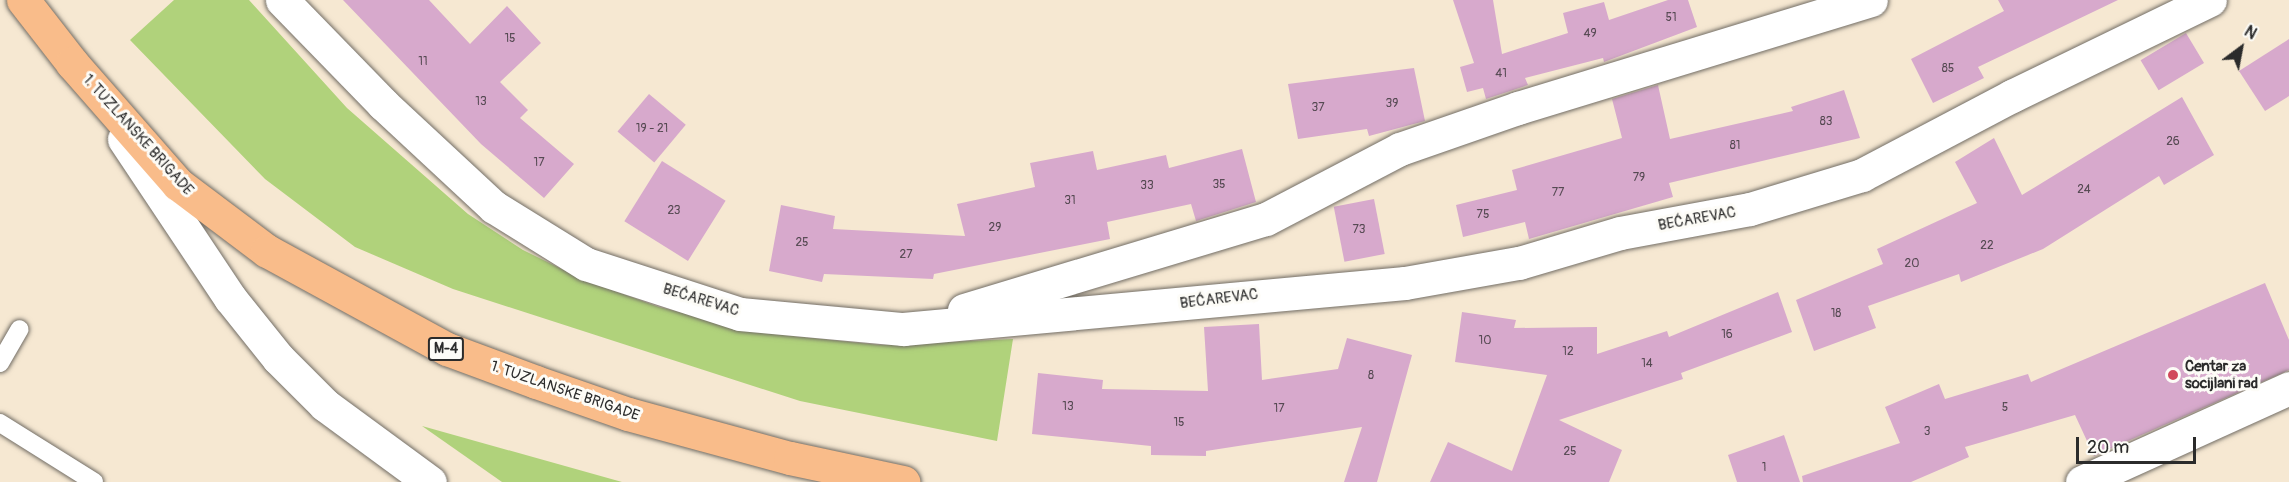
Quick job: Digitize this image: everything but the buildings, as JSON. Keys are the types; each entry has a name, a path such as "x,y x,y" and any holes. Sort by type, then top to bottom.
{"main road":[{"name":"1. TUZLANSKE BRIGADE","path":"23,0 72,63 178,184 221,220 267,251 447,349 628,414 790,458 903,482"},
{"name":"1. TUZLANSKE BRIGADE","path":"48,0 72,63"}],"street":[{"name":"BEĆAREVAC","path":"282,0 383,104 494,207 586,264 740,314 903,329 1406,283 1519,263 1620,233 1750,210 1862,175 2012,96 2210,0"},
{"path":"903,329 1266,219 1400,149 1518,108 1871,0"},
{"path":"72,63 230,298 278,358 325,405 430,482"},
{"path":"2082,482 2289,388"}],"lane":[{"path":"0,363 20,329"},
{"path":"0,423 94,482"}],"green space":[{"path":"174,0 249,0 347,108 468,214 523,250 584,280 659,307 764,333 880,345 1013,339 997,441 800,401 453,289 355,247 265,179 130,40"},
{"path":"422,426 622,482 502,482"}],"place":[{"name":"Centar za socijlani rad","path":"2173,375"}]}
